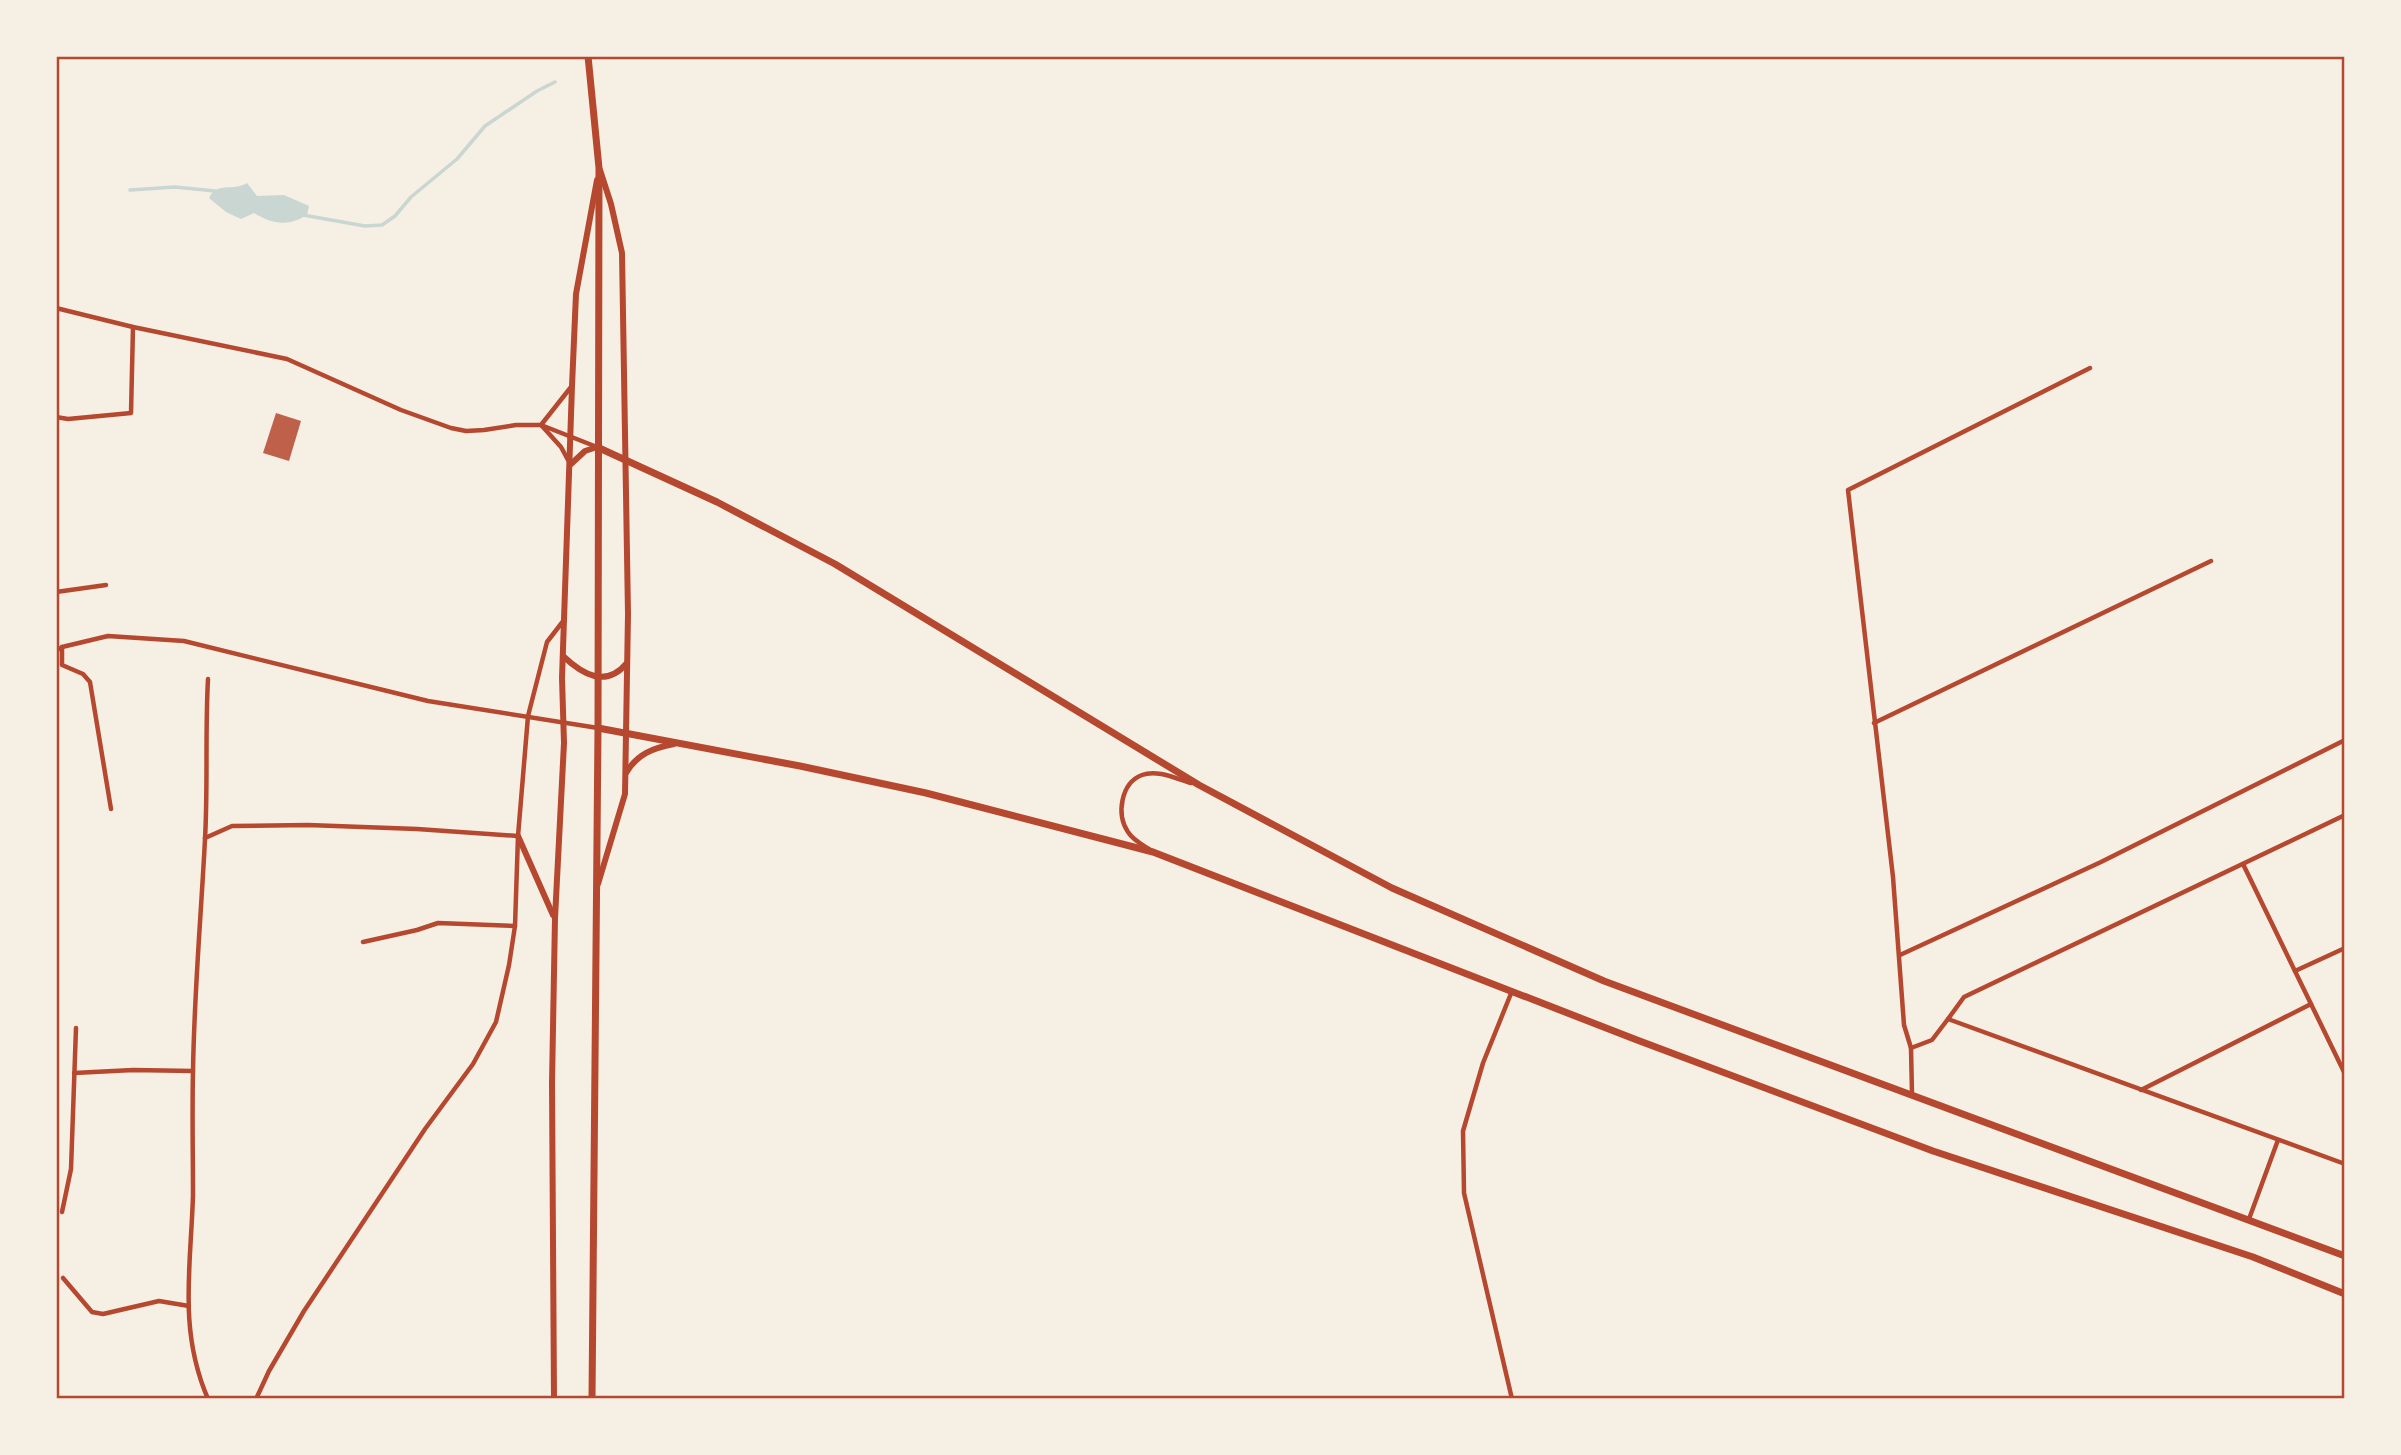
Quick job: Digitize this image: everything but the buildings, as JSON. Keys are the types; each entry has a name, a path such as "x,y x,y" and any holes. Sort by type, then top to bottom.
{"main road":[{"path":"588,56 599,168 598,727 592,1399"},
{"path":"597,447 717,502 839,567 1199,785 1392,888 1604,981 2345,1256"},
{"path":"598,727 926,793 1153,852 1650,1045 1933,1151 2253,1257 2345,1294"}],"street":[{"path":"554,1399 552,1083 570,435 576,294 599,168"},
{"path":"596,893 625,794 627,733 622,253 611,204 599,168"},
{"path":"56,308 287,359 401,410 451,428 466,431 541,425 597,447"},
{"path":"56,416 68,419 131,413 133,327"},
{"path":"1912,1094 1911,1048 1905,1025 1893,877 1848,490 2091,368"},
{"path":"541,425 572,386"},
{"path":"541,425 561,447 570,465"},
{"path":"570,465 584,450 597,447"},
{"path":"1874,723 2211,561"},
{"path":"56,592 106,585"},
{"path":"256,1399 304,1311 425,1129 486,1043 496,1022 515,926 518,836 528,716 547,642 565,618"},
{"path":"56,651 62,647 108,636 184,641 428,701 598,727"},
{"path":"62,647 62,665 83,674 90,682 111,810"},
{"path":"563,656 579,670 598,677 613,675 627,663"},
{"path":"208,679 205,723 205,838 193,1071 193,1197 187,1282 191,1344 208,1399"},
{"path":"1900,955 2088,867 2345,740"},
{"path":"625,775 641,755 658,747 678,743"},
{"path":"1153,852 1133,840 1125,829 1121,812 1123,796 1130,783 1143,775 1156,773 1199,785"},
{"path":"1911,1048 1932,1040 1964,997 2345,815"},
{"path":"205,838 232,826 308,825 518,836"},
{"path":"518,836 555,918"},
{"path":"2244,864 2345,1074"},
{"path":"363,942 438,923 515,926"},
{"path":"2295,971 2345,948"},
{"path":"1512,990 1483,1063 1463,1130 1464,1193 1512,1399"},
{"path":"2141,1090 2311,1004"},
{"path":"1948,1019 2345,1164"},
{"path":"62,1212 71,1169 76,1028"},
{"path":"74,1073 193,1071"},
{"path":"2249,1219 2278,1140"},
{"path":"63,1278 92,1312 103,1314 159,1301 189,1306"}],"shaded area":[{"path":"247,183 257,196 284,195 309,206 307,215 287,223 267,220 254,213 241,219 226,212 209,198 221,188"}],"waterway":[{"path":"303,215 365,226 382,225 457,159 485,126 555,82"},
{"path":"130,190 175,187 215,191"}]}
